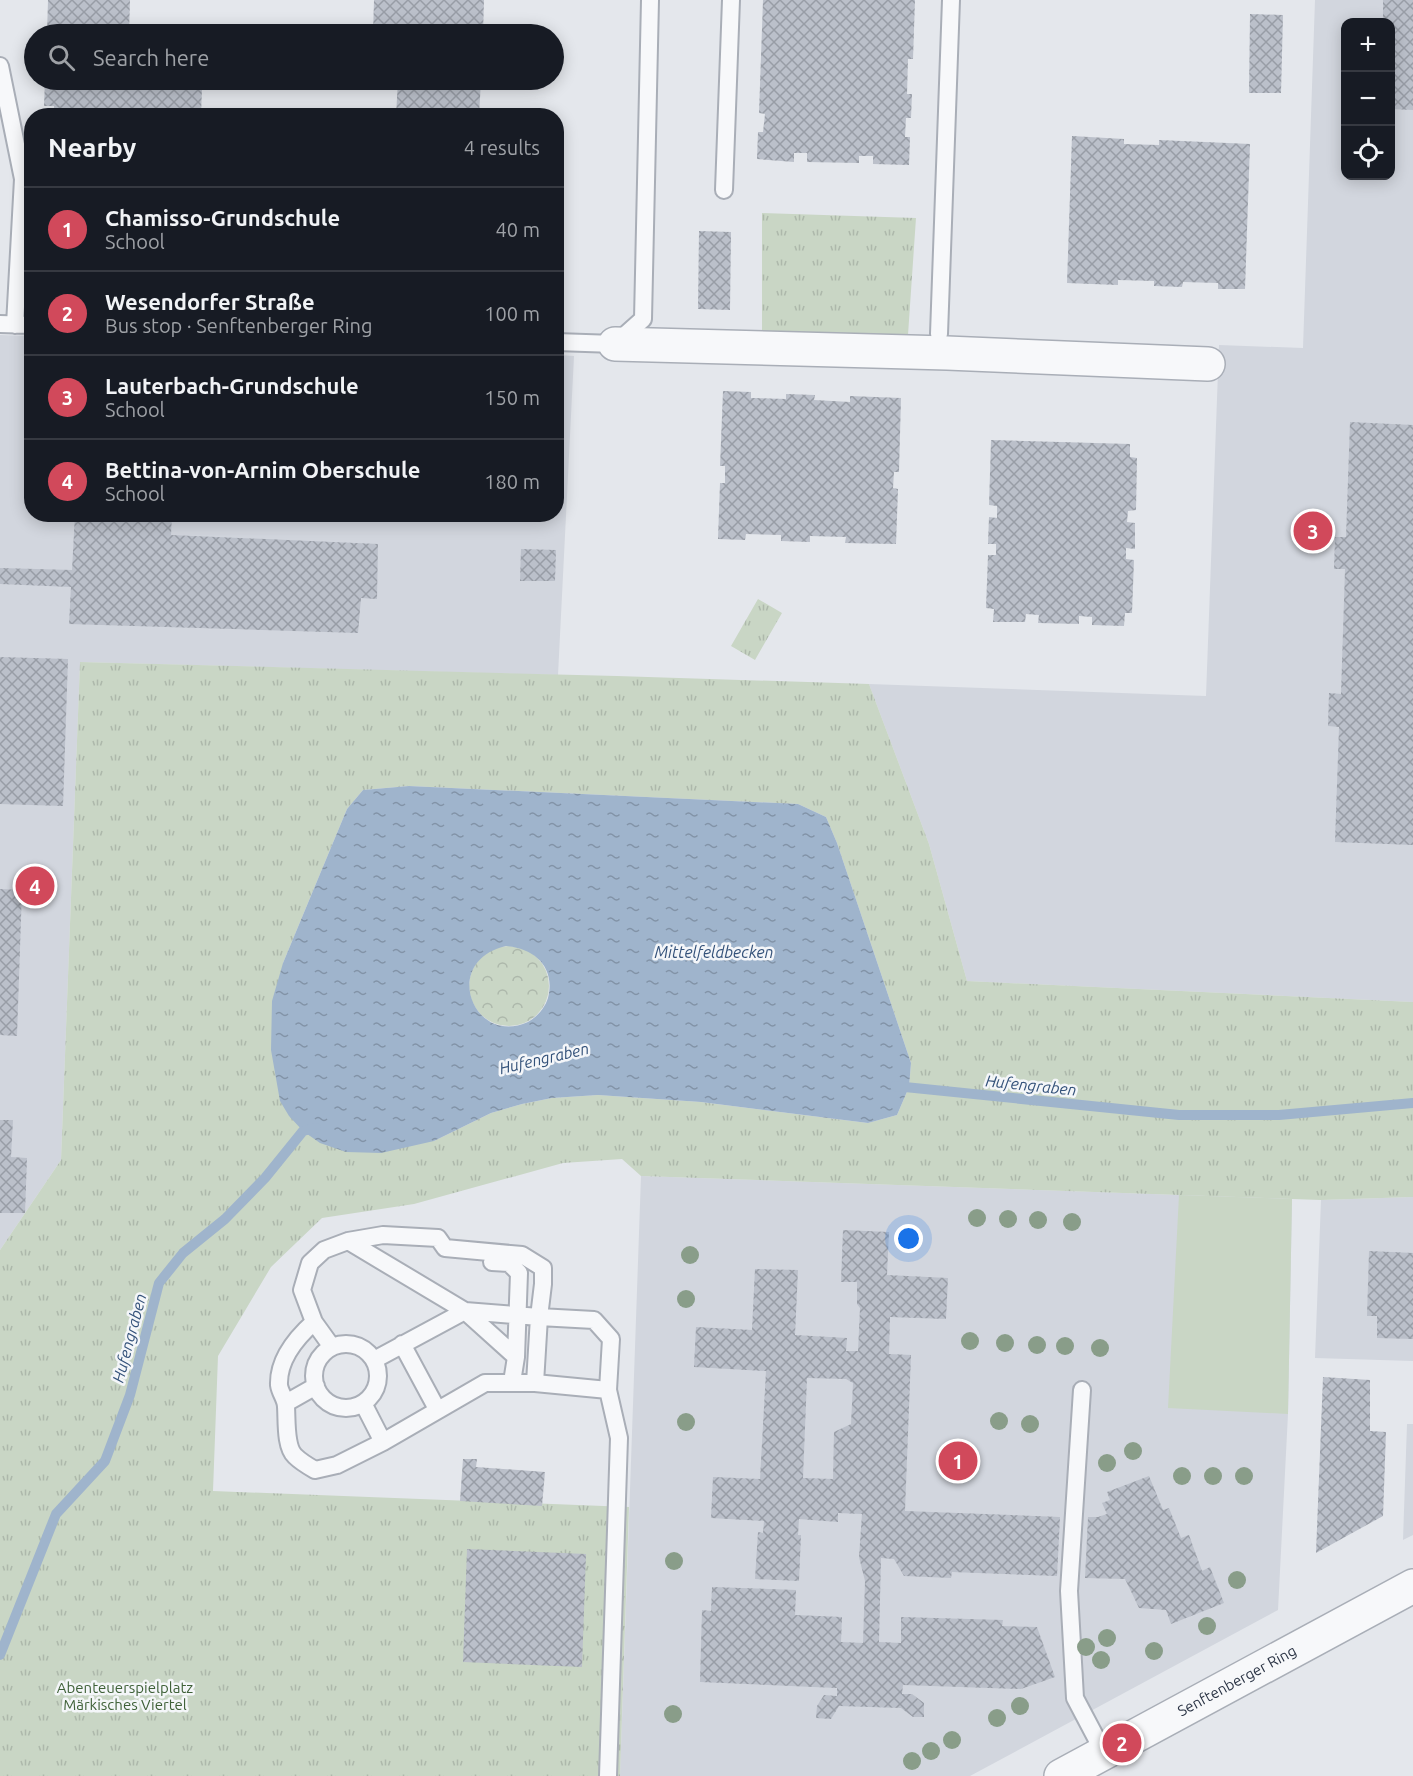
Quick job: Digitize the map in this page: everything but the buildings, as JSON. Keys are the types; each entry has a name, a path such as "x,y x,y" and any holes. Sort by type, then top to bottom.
{"street":[{"path":"615,344 947,353 1208,364"},
{"name":"Senftenberger Ring","path":"1061,1776 1413,1586"}],"lane":[{"path":"564,342 615,344 643,319 650,0"},
{"path":"724,190 731,0"},
{"path":"939,334 951,0"},
{"path":"0,66 23,179 16,324"},
{"path":"332,1347 314,1322 302,1290 310,1263 324,1250 348,1241 382,1235 438,1238 453,1260 509,1263 519,1273 516,1357 512,1382"},
{"path":"348,1241 465,1311 516,1357"},
{"path":"445,1248 522,1255 543,1268 535,1383"},
{"path":"374,1360 465,1311 594,1320 611,1339 608,1390 619,1438 608,1776"},
{"path":"314,1322 288,1351 281,1369 279,1387 286,1403 287,1431 293,1455 315,1470 337,1465 383,1442 485,1383 535,1383 608,1390"},
{"path":"351,1344 368,1352 374,1360 378,1369 378,1379 370,1397 363,1403 345,1408 335,1406 320,1395 316,1386 315,1368 324,1353 332,1347 351,1344"},
{"path":"402,1344 437,1409"},
{"path":"286,1403 316,1386"},
{"path":"1082,1390 1069,1591 1075,1698 1104,1753"},
{"path":"363,1403 383,1442"}],"shaded area":[{"path":"1315,0 1413,0 1413,1002 967,981 929,844 869,684 1206,696 1219,345 1303,348"},
{"path":"0,335 24,336 24,522 564,522 564,355 574,356 558,675 80,662 61,1160 0,1250"},
{"path":"641,1176 1292,1199 1288,1414 1278,1610 970,1776 620,1776"},
{"path":"1413,1197 1413,1361 1315,1358 1321,1200"},
{"path":"1407,1424 1413,1424 1413,1535 1403,1540"}],"green space":[{"path":"762,213 916,218 908,335 762,332"},
{"path":"758,599 782,613 755,660 731,646"},
{"name":"Abenteuerspielplatz Märkisches Viertel","path":"80,662 869,684 929,844 967,981 1413,1002 1413,1197 1321,1200 641,1176 622,1159 563,1163 414,1204 322,1218 271,1267 218,1356 213,1491 629,1507 620,1776 0,1776 0,1250 61,1160","holes":["409,786 798,804 826,817 837,843 911,1063 909,1087 897,1115 868,1123 701,1102 598,1095 552,1098 522,1104 491,1113 434,1141 283,963 347,809 363,790"]},
{"path":"509,946 524,949 537,958 546,971 549,986 546,1001 537,1014 524,1023 509,1026 494,1023 481,1014 472,1001 469,986 472,971 481,958 494,949"},
{"path":"1179,1195 1292,1199 1288,1414 1168,1408"}],"water":[{"name":"Mittelfeldbecken","path":"409,786 798,804 826,817 837,843 911,1063 909,1087 897,1115 868,1123 701,1102 598,1095 552,1098 522,1104 491,1113 434,1141 381,1153 346,1152 320,1143 303,1131 289,1116 280,1101 271,1050 272,1001 283,963 347,809 363,790","holes":["506,946 534,955 540,961 546,968 550,987 547,1002 537,1015 528,1022 509,1027 492,1023 479,1013 472,999 469,983 474,968 486,955"]}],"waterway":[{"name":"Hufengraben","path":"895,1086 1179,1115 1279,1115 1413,1103"},
{"name":"Hufengraben","path":"0,1655 56,1514 105,1461 130,1395 159,1283 183,1253 225,1219 265,1178 303,1131 316,1128"}],"place":[{"name":"Lauterbach-Grundschule","path":"1313,531"},
{"name":"Bettina-von-Arnim Oberschule","path":"35,886"},
{"name":"Chamisso-Grundschule","path":"958,1461"},
{"name":"Wesendorfer Straße","path":"1122,1743"}]}
